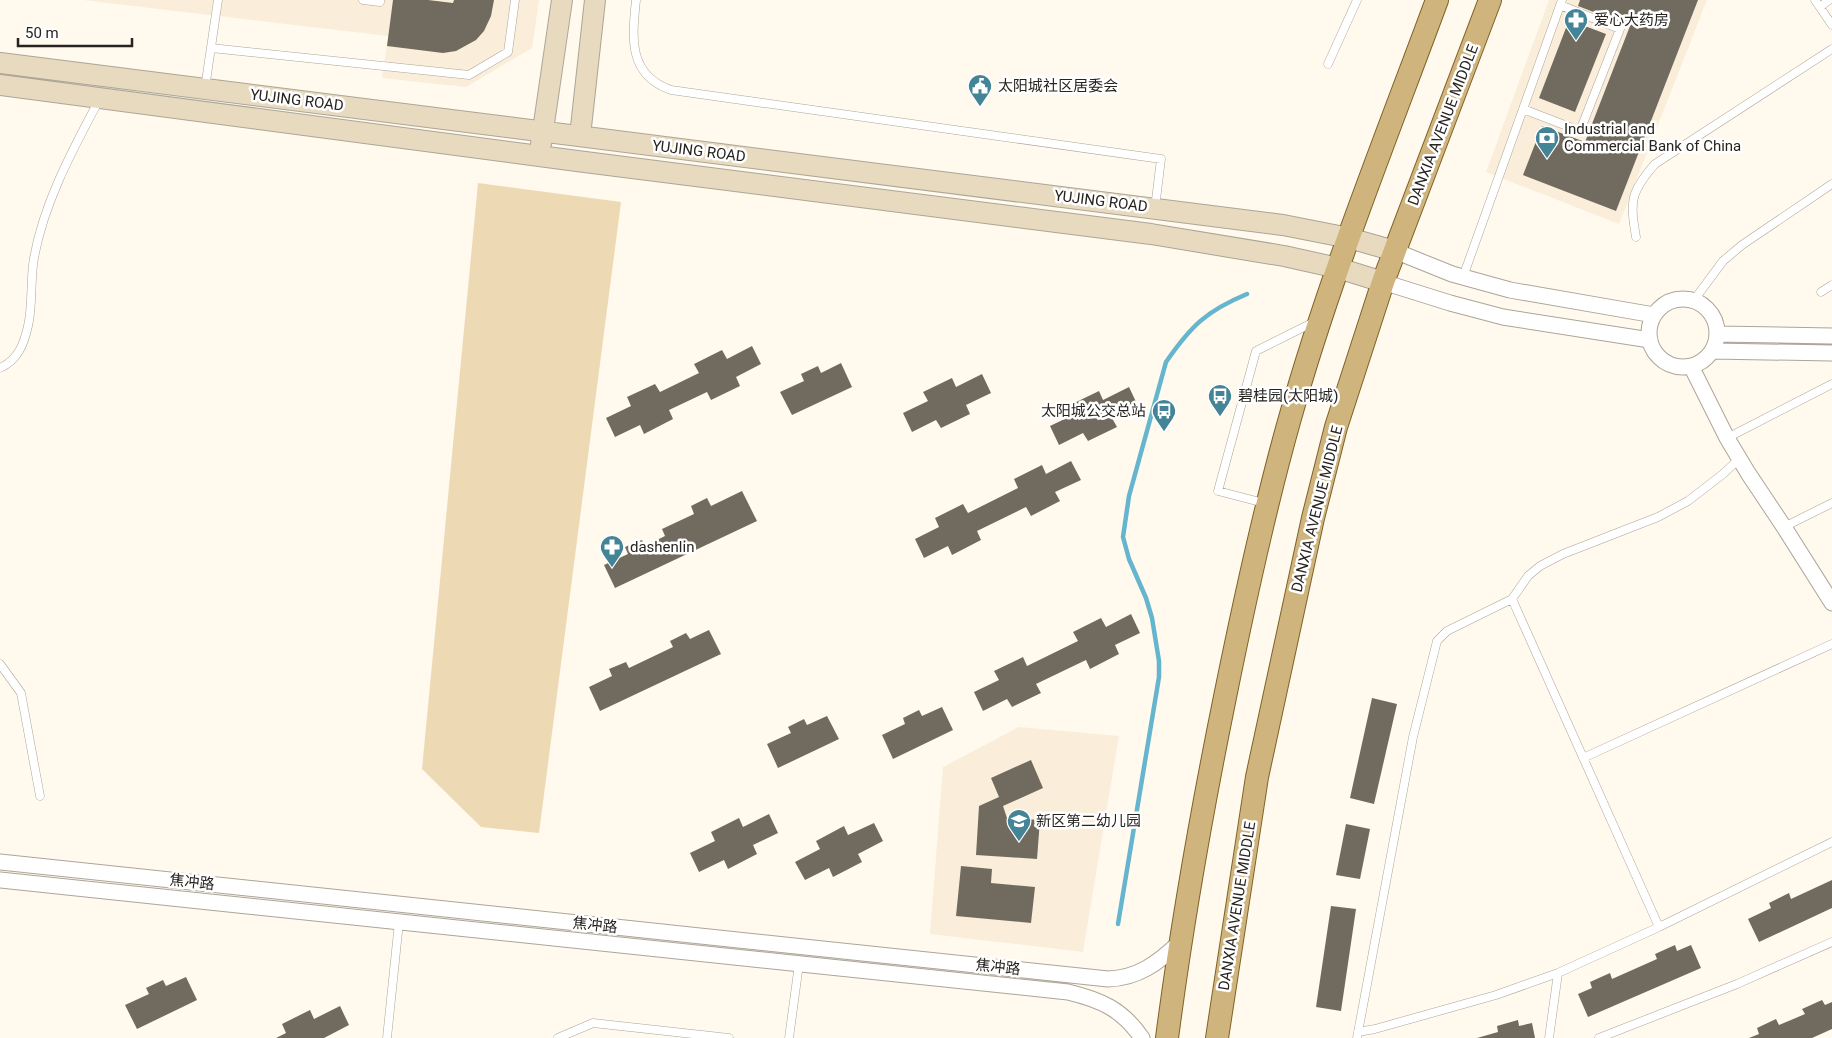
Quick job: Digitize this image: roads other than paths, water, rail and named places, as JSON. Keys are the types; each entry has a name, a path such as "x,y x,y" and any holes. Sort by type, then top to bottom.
{"main road":[{"path":"539,156 562,0"},
{"path":"580,136 595,0"},
{"path":"1167,1038 1179,943 1210,774 1267,504 1321,318 1437,0"},
{"name":"DANXIA AVENUE MIDDLE","path":"1216,1038 1257,778 1288,626 1336,427 1383,282 1490,0"},
{"name":"YUJING ROAD","path":"0,62 1283,225 1349,238 1395,251"},
{"name":"YUJING ROAD","path":"0,85 1151,234 1284,256 1338,268 1383,282"}],"street":[{"path":"1395,251 1463,277 1510,290 1654,315"},
{"path":"1383,282 1503,317 1650,340"},
{"path":"1676,300 1694,300 1709,310 1717,326 1718,334 1712,351 1706,358 1691,366 1673,366 1658,356 1650,340 1649,331 1654,315 1660,308 1676,300"},
{"path":"1718,334 1832,336"},
{"path":"1712,351 1832,353"},
{"path":"1691,366 1739,459 1832,603"},
{"name":"焦冲路","path":"0,862 1108,979 1121,978 1149,968 1179,943"},
{"name":"焦冲路","path":"0,880 1068,992 1112,1007 1131,1024 1142,1038"}],"lane":[{"path":"205,88 218,0"},
{"path":"364,0 380,2 380,0"},
{"path":"211,48 469,75 508,52 515,0"},
{"path":"636,0 635,53 640,67 649,78 660,86 671,90 1162,159 1156,208"},
{"path":"1328,64 1357,0"},
{"path":"1829,0 1818,3 1832,25"},
{"path":"1463,277 1523,109 1561,3 1620,29 1580,131 1523,109"},
{"path":"1636,237 1632,202 1639,184 1655,164 1832,49"},
{"path":"0,368 9,364 21,349 29,324 34,259 40,228 74,146 100,98"},
{"path":"1694,300 1723,261 1742,245 1832,184"},
{"path":"1821,292 1832,285"},
{"path":"1267,504 1218,491 1256,351 1321,318"},
{"path":"1727,438 1832,384"},
{"path":"1739,459 1688,501 1658,517 1563,554 1540,566 1528,576 1512,599 1447,631 1437,641 1413,737 1358,1035 1496,995 1558,973 1659,927 1832,842"},
{"path":"1784,527 1832,503"},
{"path":"1512,599 1659,927"},
{"path":"1583,758 1832,644"},
{"path":"0,664 22,694 40,796"},
{"path":"387,1038 399,922"},
{"path":"1600,1038 1736,984 1832,942"},
{"path":"789,1038 799,964"},
{"path":"1549,1038 1558,973"},
{"path":"558,1038 593,1023 729,1038"}],"waterway":[{"path":"1118,924 1159,677 1159,661 1152,618 1146,598 1129,559 1123,537 1129,496 1166,362 1183,339 1200,321 1210,313 1247,294"}],"place":[{"name":"爱心大药房","path":"1576,41"},
{"name":"太阳城社区居委会","path":"980,107"},
{"name":"Industrial and Commercial Bank of China","path":"1547,159"},
{"name":"碧桂园(太阳城)","path":"1220,417"},
{"name":"太阳城公交总站","path":"1164,432"},
{"name":"dashenlin","path":"612,568"},
{"name":"新区第二幼儿园","path":"1019,842"}]}
